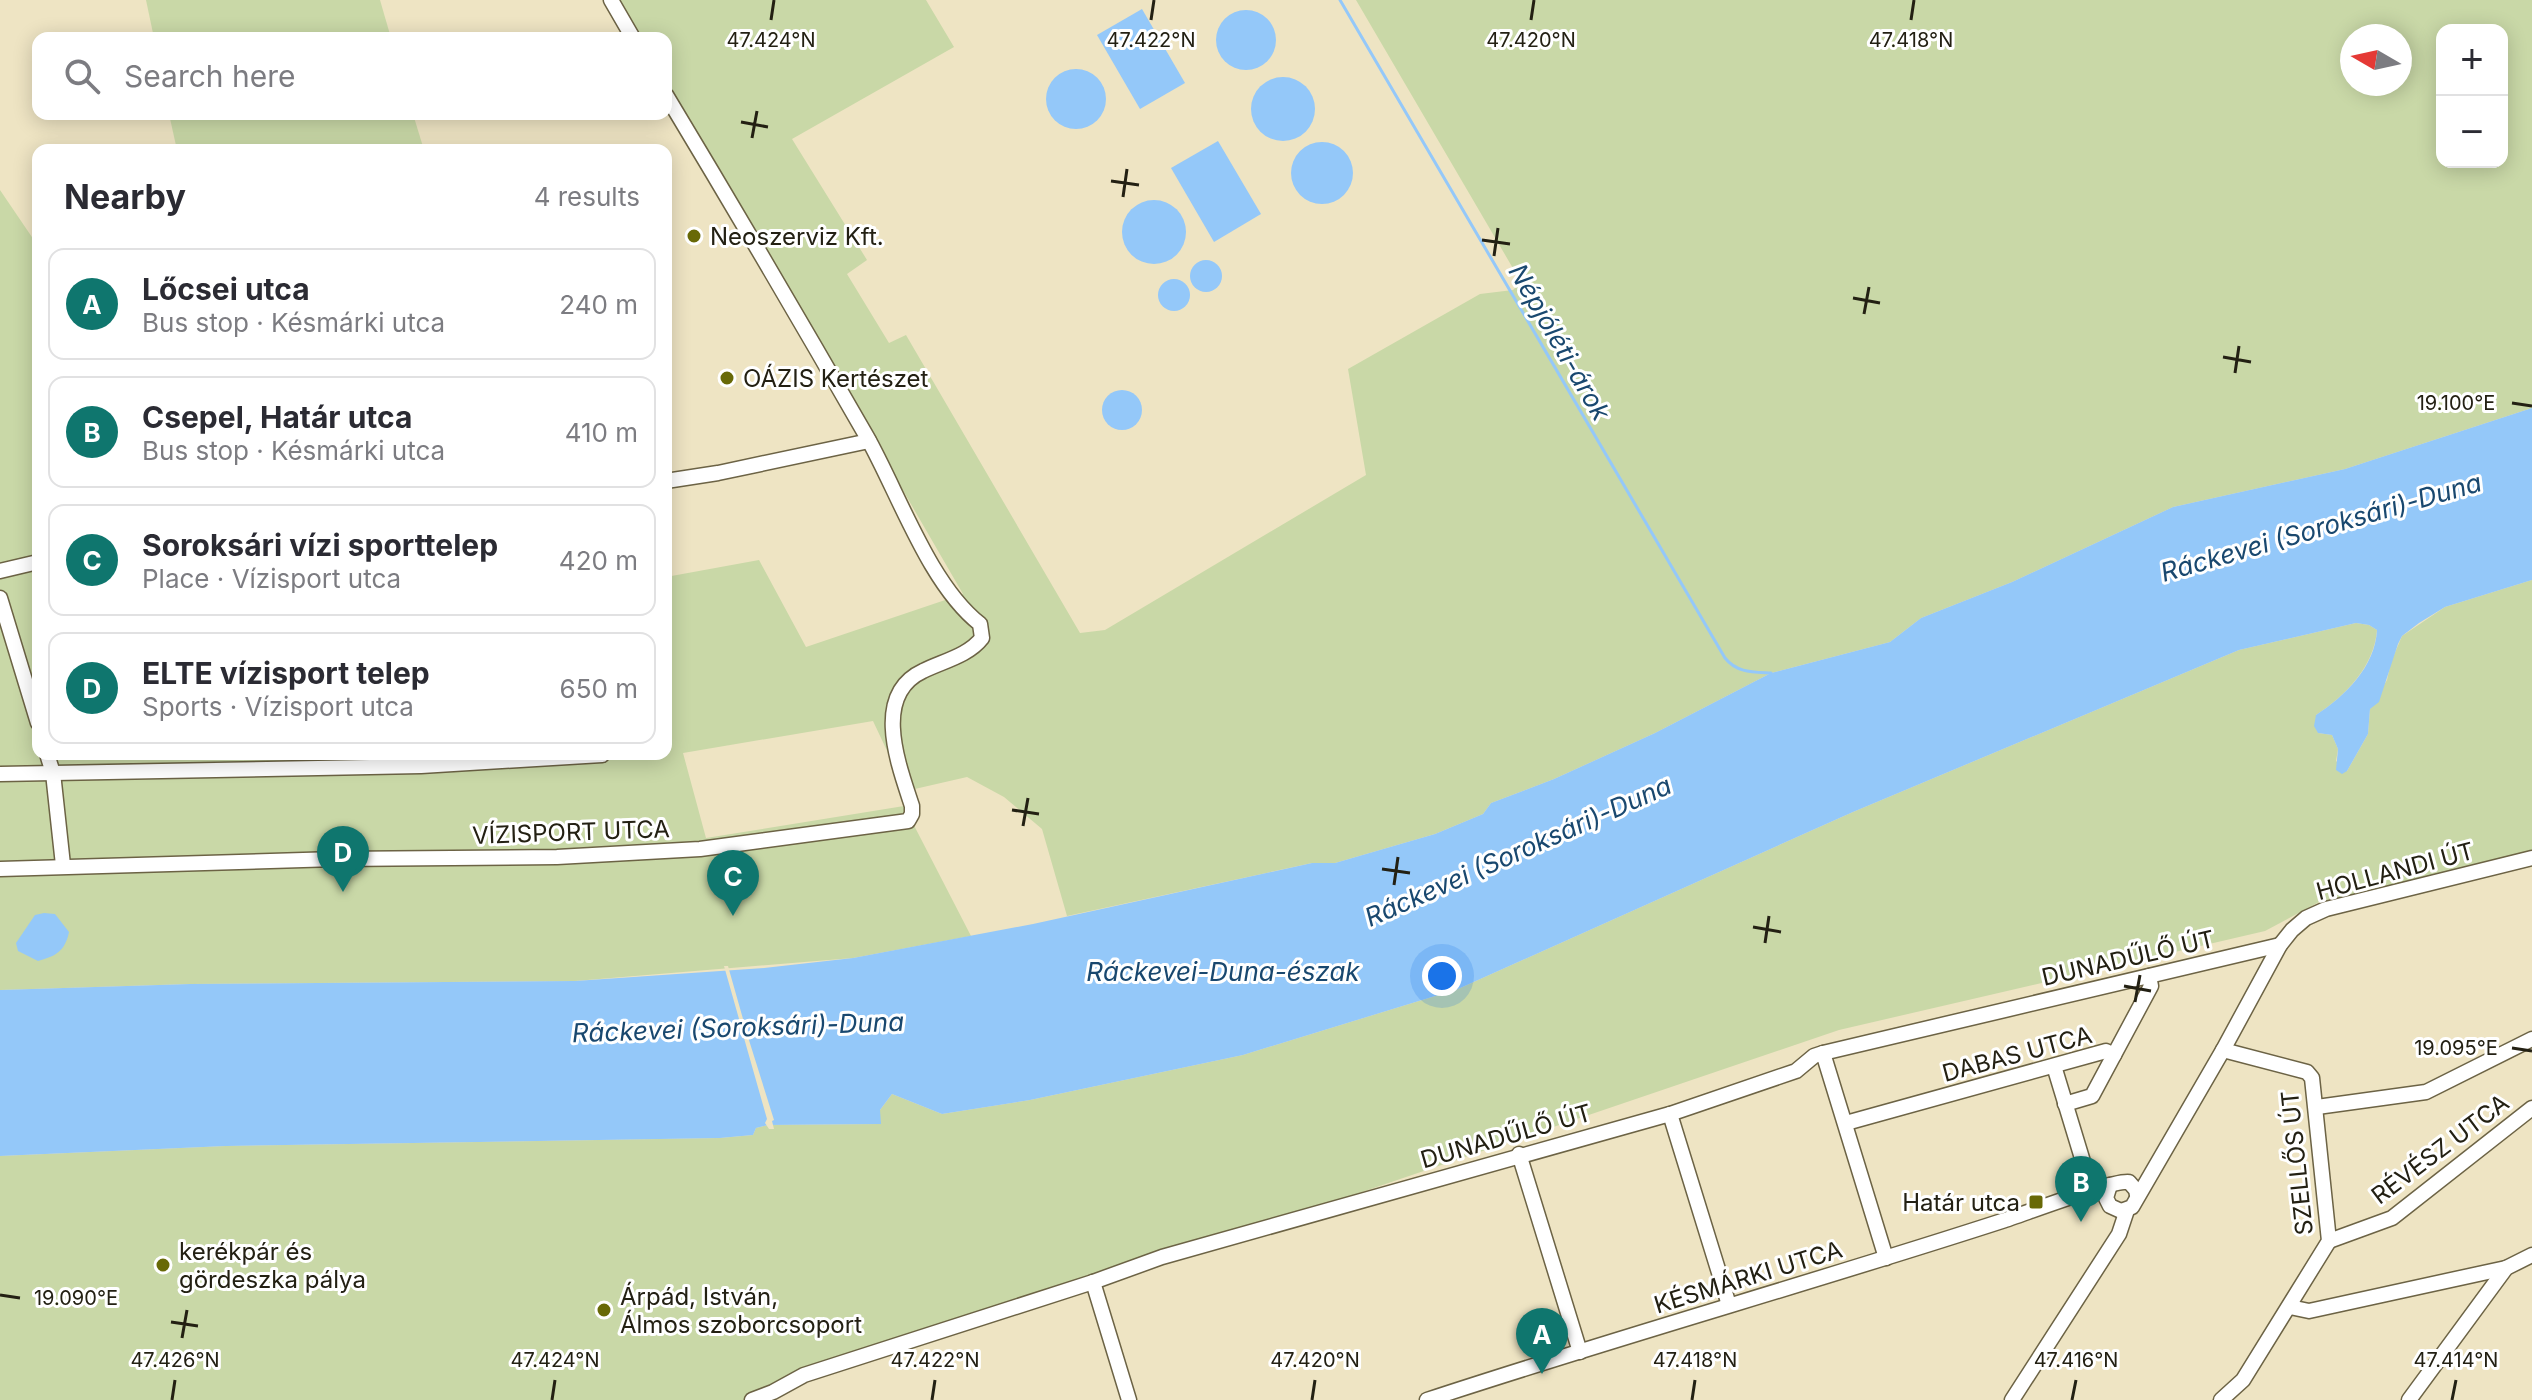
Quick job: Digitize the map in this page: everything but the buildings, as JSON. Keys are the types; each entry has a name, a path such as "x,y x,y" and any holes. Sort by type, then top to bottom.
{"street":[{"path":"611,0 630,32"},
{"path":"672,105 869,441 672,480"},
{"name":"VÍZISPORT UTCA","path":"0,869 63,865 636,853 700,849 908,821 912,806 891,727 895,702 909,679 974,648 982,638 980,624 964,612 924,549 869,441"},
{"path":"0,571 32,563"},
{"path":"0,598 32,686"},
{"path":"49,760 63,865"},
{"path":"0,774 421,766 520,760"},
{"name":"HOLLANDI ÚT","path":"2280,945 2306,918 2326,909 2532,858"},
{"path":"2081,1196 2116,1207 2136,1202 2133,1188 2158,1161 2280,945"},
{"name":"DUNADŰLŐ ÚT","path":"752,1400 804,1375 1162,1257 1519,1154 1670,1114 1796,1071 1814,1056 1823,1053 2280,945"},
{"name":"DABAS UTCA","path":"1846,1123 2106,1051 2114,1055 2151,986 2149,976"},
{"path":"2317,1107 2426,1092 2532,1039"},
{"name":"SZELLŐS ÚT","path":"2221,1400 2243,1380 2329,1241 2312,1078 2307,1072 2223,1050"},
{"path":"1823,1053 1886,1258"},
{"path":"2065,1104 2092,1096 2114,1055"},
{"path":"2054,1066 2088,1178"},
{"name":"RÉVÉSZ UTCA","path":"2329,1241 2392,1218 2532,1108"},
{"path":"1670,1114 1729,1305"},
{"path":"1519,1154 1580,1352"},
{"name":"KÉSMÁRKI UTCA","path":"1427,1400 1466,1394 1580,1352 1886,1258 2116,1182 2133,1188"},
{"path":"2012,1400 2110,1247 2116,1207 2107,1191 2110,1185"},
{"path":"2290,1307 2309,1311 2506,1268 2532,1255"},
{"path":"2409,1400 2506,1268"},
{"path":"1093,1282 1129,1400"}],"green space":[{"path":"146,0 380,0 389,32 153,32"},
{"path":"619,0 926,0 954,47 792,139 867,260 847,274 889,343 906,335 1080,633 1105,630 1366,475 1348,369 1480,294 1513,290 1521,282 1356,0 2532,0 2532,408 2345,469 2173,507 2012,582 1921,618 1890,642 1771,673 1655,733 1554,779 1491,803 1483,814 1435,834 1335,863 1312,863 1067,916 1042,829 1004,797 967,777 906,791 873,721 683,753 706,838 904,806 971,936 853,958 575,981 190,984 0,990 0,190 32,237 32,760 672,760 672,576 759,560 806,647 963,594 672,91 672,32 638,32"},
{"path":"170,120 415,120 422,144 176,144"},
{"path":"2532,580 2532,857 2319,902 2265,931 1839,1030 750,1400 0,1400 0,1156 226,1146 720,1138 753,1135 756,1128 768,1125 880,1124 880,1110 892,1094 942,1114 1030,1100 1243,1055 1458,989 1853,812 2239,650 2356,623 2377,630 2370,656 2347,690 2316,715 2318,733 2332,735 2338,749 2336,761 2347,771 2368,734 2370,709 2387,680 2402,636 2445,607"}],"water":[{"path":"1142,9 1185,83 1140,109 1097,35"},
{"path":"1246,10 1258,12 1267,19 1274,28 1274,52 1267,61 1258,68 1246,70 1234,68 1225,61 1218,52 1216,40 1218,28 1225,19 1234,12"},
{"path":"1076,69 1087,71 1097,78 1104,88 1104,110 1097,120 1087,127 1076,129 1065,127 1055,120 1048,110 1046,99 1048,88 1055,78 1065,71"},
{"path":"1283,77 1306,86 1315,109 1306,132 1283,141 1260,132 1251,109 1260,86"},
{"path":"1218,141 1261,214 1214,242 1171,168"},
{"path":"1316,142 1328,142 1344,151 1351,161 1351,185 1344,195 1328,204 1316,204 1296,190 1291,179 1291,167 1305,147"},
{"path":"1148,200 1160,200 1177,209 1184,220 1184,244 1177,255 1160,264 1148,264 1136,259 1127,250 1122,238 1122,226 1127,214 1136,205"},
{"path":"1206,260 1217,265 1222,276 1217,287 1206,292 1195,287 1190,276 1195,265"},
{"path":"1174,279 1185,284 1190,295 1185,306 1174,311 1163,306 1158,295 1163,284"},
{"path":"1122,390 1136,396 1142,410 1136,424 1122,430 1108,424 1102,410 1108,396"},
{"name":"Ráckevei-Duna-észak","path":"2532,408 2532,580 2445,607 2402,636 2379,702 2370,709 2368,734 2347,771 2342,774 2336,770 2338,749 2332,735 2318,733 2314,726 2316,715 2348,690 2371,656 2377,630 2356,623 2239,650 1853,812 1458,989 1243,1055 1030,1100 942,1114 892,1094 880,1110 881,1124 768,1125 756,1128 753,1135 720,1138 226,1146 0,1156 0,990 190,984 575,981 764,968 853,958 1033,924 1312,863 1335,863 1435,834 1483,814 1491,803 1554,779 1655,733 1771,673 1890,642 1921,618 2012,582 2173,507 2345,469"},
{"path":"55,914 69,932 59,952 38,961 18,951 16,943 35,915"}],"pier":[{"path":"724,966 728,966 747,1033 751,1032 748,1037 774,1120 774,1129 769,1129 765,1123 767,1119"}],"waterway":[{"name":"Népjóléti-árok","path":"1340,0 1725,658 1740,669 1771,673"}],"place":[{"name":"Neoszerviz Kft.","path":"694,236"},
{"name":"OÁZIS Kertészet","path":"727,378"},
{"name":"ELTE vízisport telep","path":"343,892"},
{"name":"Soroksári vízi sporttelep","path":"733,916"},
{"name":"Határ utca","path":"2036,1202"},
{"name":"Csepel, Határ utca","path":"2081,1222"},
{"name":"kerékpár és gördeszka pálya","path":"163,1265"},
{"name":"Árpád, István, Álmos szoborcsoport","path":"604,1310"},
{"name":"Lőcsei utca","path":"1542,1374"}],"water label":[{"name":"Ráckevei (Soroksári)-Duna","path":"2321,527"},
{"name":"Ráckevei (Soroksári)-Duna","path":"1518,851"},
{"name":"Ráckevei (Soroksári)-Duna","path":"738,1027"}]}
